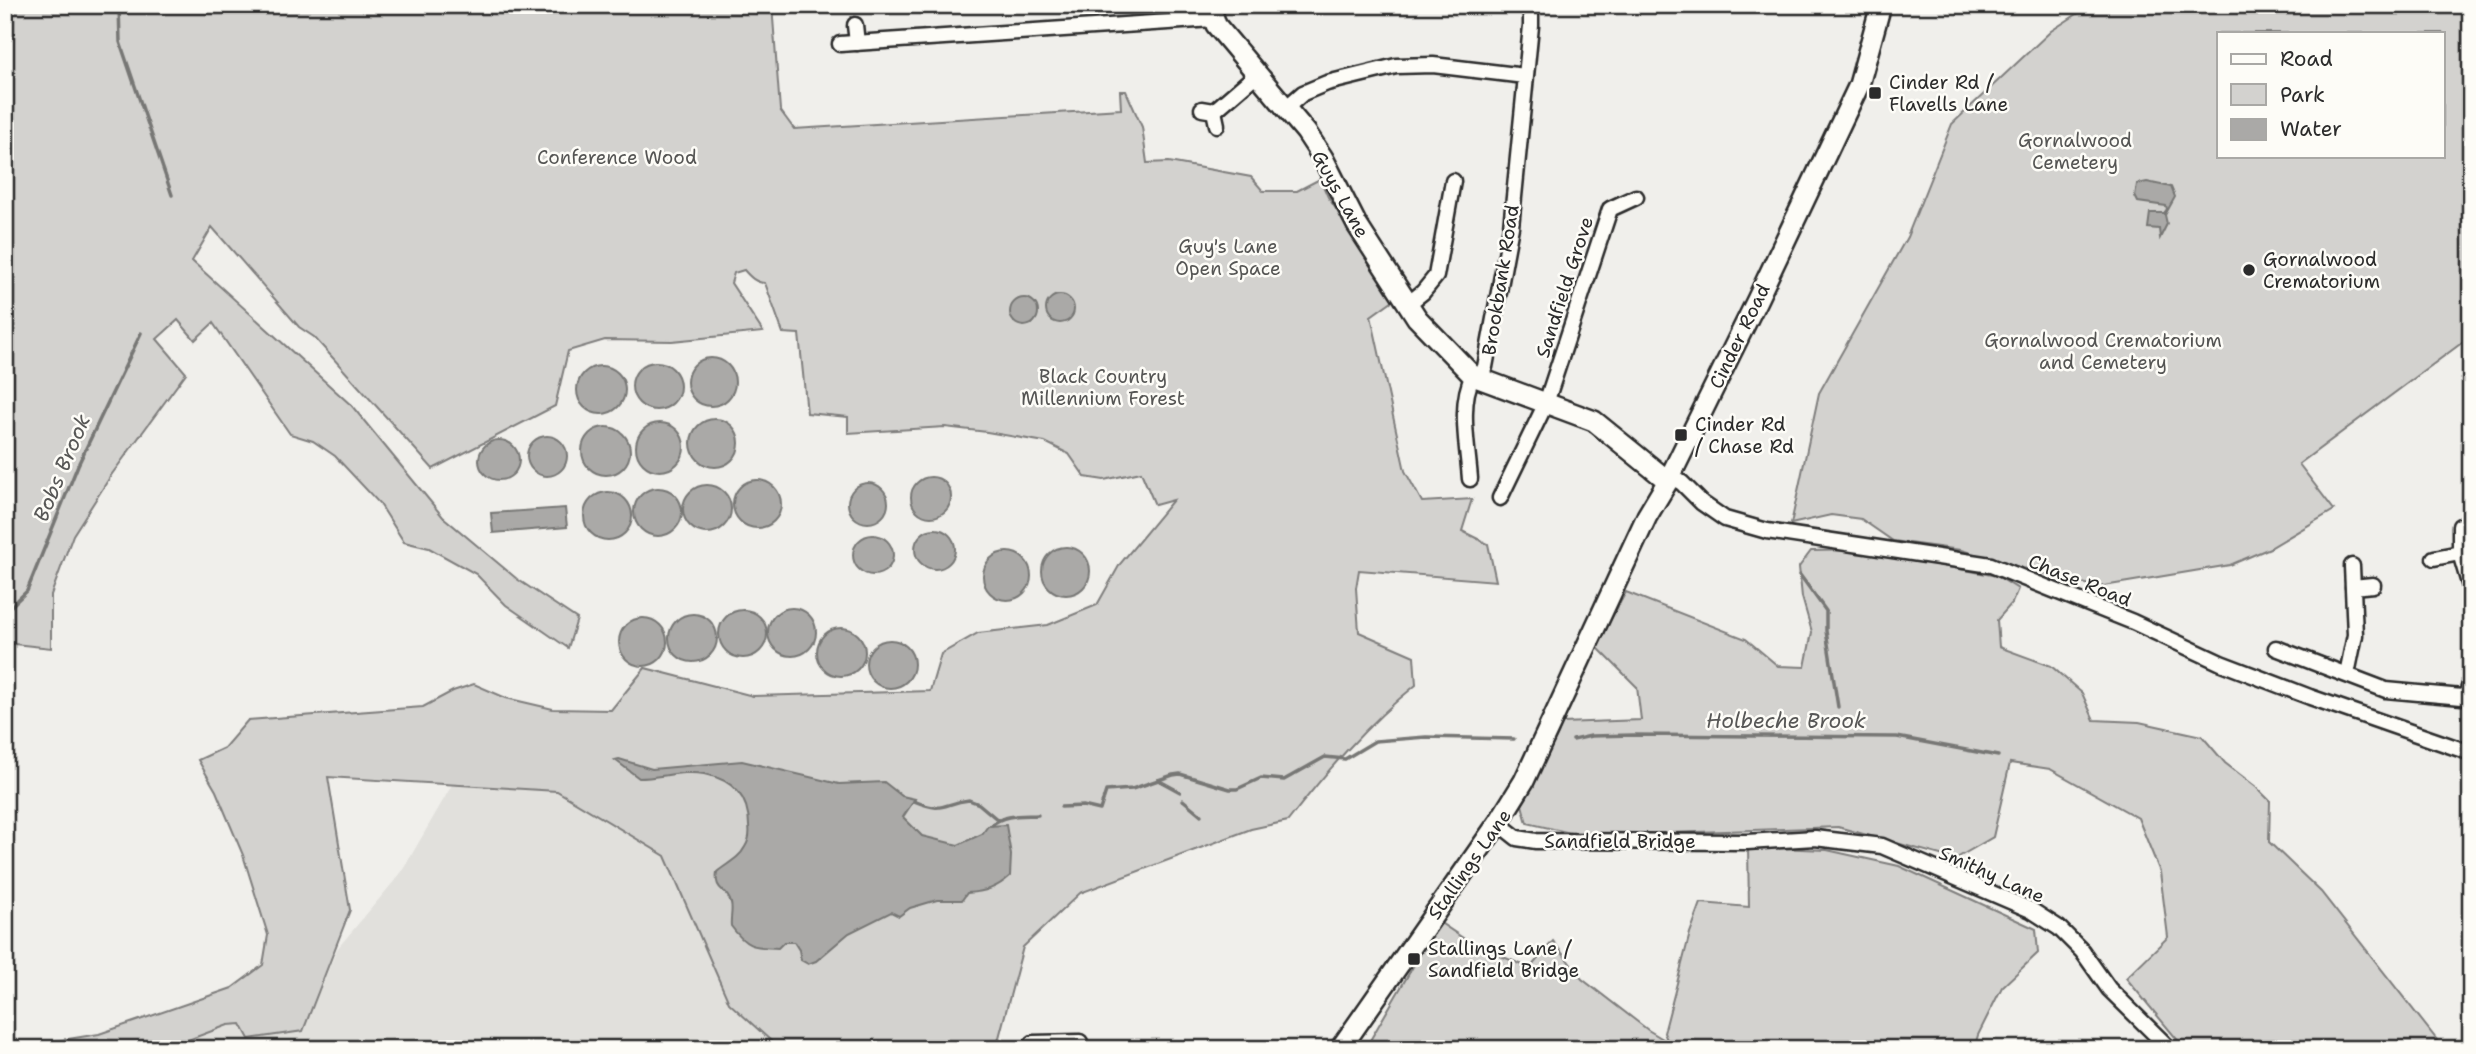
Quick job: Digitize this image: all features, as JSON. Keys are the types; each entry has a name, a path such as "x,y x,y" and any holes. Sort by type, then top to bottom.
{"main road":[{"name":"Cinder Road","path":"1524,781 1647,516 1669,479 1859,85 1881,5"},
{"name":"Guys Lane","path":"1212,12 1287,107 1323,158 1357,225 1417,318 1476,378"},
{"name":"Brookbank Road","path":"1476,378 1594,421 1669,479"},
{"name":"Stallings Lane","path":"1340,1049 1498,823 1524,781"}],"street":[{"name":"Brookbank Road","path":"1476,378 1485,367 1511,227 1531,5"},
{"path":"840,44 1212,12"},
{"path":"855,25 857,43"},
{"path":"1287,107 1303,93 1327,83 1396,66 1433,65 1525,76"},
{"path":"1211,115 1258,73"},
{"path":"1408,303 1423,292 1436,276 1447,190"},
{"name":"Sandfield Grove","path":"1500,498 1546,403 1610,209 1636,197"},
{"path":"1470,479 1465,404 1469,384 1476,378"},
{"name":"Chase Road","path":"1669,479 1682,483 1702,503 1726,519 1767,531 1991,565 2133,622 2221,663 2471,753"},
{"path":"2460,526 2460,553 2471,590"},
{"path":"2434,558 2460,553"},
{"path":"2347,674 2355,635 2352,566"},
{"path":"2353,587 2373,586"},
{"path":"2276,648 2386,690 2462,697 2469,687"},
{"name":"Sandfield Bridge","path":"1498,823 1517,838 1536,841 1747,842"},
{"name":"Smithy Lane","path":"1747,842 1815,838 1882,846 2031,910 2059,928 2082,951 2109,989 2170,1049"},
{"path":"1033,1043 1058,1046 1080,1042"}],"shaded area":[{"path":"452,785 557,791 666,856 729,1003 780,1049 164,1049 228,1025 242,1024 303,1031 337,949 401,873"}],"green space":[{"path":"5,5 772,5 780,110 794,129 1121,109 1120,91 1126,91 1142,127 1147,163 1169,162 1251,177 1263,191 1297,191 1320,179 1328,197 1396,298 1371,316 1405,471 1422,502 1472,499 1462,531 1488,544 1496,581 1359,570 1356,588 1359,632 1414,656 1416,685 1348,749 1288,821 1251,829 1080,893 1023,947 996,1049 780,1049 729,1003 665,856 557,791 328,777 350,910 303,1031 249,1039 241,1024 228,1025 164,1049 7,1049 99,1034 232,988 263,965 268,935 243,855 216,791 198,760 224,748 248,720 423,707 453,691 474,684 506,698 553,709 611,710 645,668 753,696 930,691 941,654 978,633 1048,625 1097,605 1120,564 1173,500 1155,505 1141,472 1104,480 1085,477 1069,454 1045,442 945,427 848,433 848,417 807,413 799,334 783,333 765,283 753,279 744,270 734,273 731,283 763,332 672,341 605,340 568,351 555,406 433,469 314,337 299,327 212,227 192,261 352,406 443,517 517,579 577,619 568,648 506,605 476,574 429,548 404,542 380,504 335,456 313,441 290,434 213,323 195,340 178,320 157,339 186,373 112,474 73,535 51,595 51,648 5,643","holes":["1023,299 1035,305 1035,320 1032,324 1014,322 1011,309"]},
{"name":"Gornalwood Crematorium and Cemetery","path":"2091,5 2471,5 2471,336 2299,464 2334,510 2270,548 2230,565 2098,587 1961,550 1893,541 1861,519 1831,515 1791,524 1819,393 1907,237 1952,124 2051,31"},
{"path":"1858,550 1997,576 2018,589 2012,603 1997,620 1999,647 2051,666 2082,693 2094,720 2139,722 2202,736 2225,763 2270,801 2269,842 2321,892 2444,1049 2185,1049 2126,978 2168,937 2160,872 2138,818 2050,769 2010,763 1993,837 1955,859 1838,827 1584,836 1527,823 1522,805 1562,723 1641,720 1637,687 1596,646 1626,592 1746,639 1778,666 1805,667 1812,632 1802,597 1799,567 1811,551"},
{"path":"1748,847 1827,850 1899,866 2036,929 2038,953 2002,987 1978,1035 1974,1049 1365,1049 1439,922 1472,944 1530,968 1553,941 1582,979 1648,1030 1668,1042 1664,1033 1690,933 1701,903 1749,907"}],"water":[{"path":"2147,182 2171,187 2175,197 2165,215 2167,224 2160,238 2159,229 2148,228 2150,213 2164,213 2166,206 2138,202 2135,196 2137,184"},
{"path":"1060,295 1070,299 1074,309 1070,319 1060,323 1050,319 1046,309 1050,299"},
{"path":"1024,298 1034,302 1038,312 1034,322 1024,326 1014,322 1010,312 1014,302"},
{"path":"711,358 728,365 735,382 728,399 711,406 694,399 687,382 694,365"},
{"path":"656,362 673,369 680,386 673,403 656,410 639,403 632,386 639,369"},
{"path":"601,366 618,373 625,390 618,407 601,414 584,407 577,390 584,373"},
{"path":"715,419 732,426 739,443 732,460 715,467 698,460 691,443 698,426"},
{"path":"660,423 677,430 684,447 677,464 660,471 643,464 636,447 643,430"},
{"path":"606,427 623,434 630,451 623,468 606,475 589,468 582,451 589,434"},
{"path":"547,436 561,442 567,456 561,470 547,476 533,470 527,456 533,442"},
{"path":"499,440 513,446 519,460 513,474 499,480 485,474 479,460 485,446"},
{"path":"931,477 945,483 951,497 945,511 931,517 917,511 911,497 917,483"},
{"path":"757,480 774,487 781,504 774,521 757,528 740,521 733,504 740,487"},
{"path":"868,483 882,489 888,503 882,517 868,523 854,517 848,503 854,489"},
{"path":"707,485 724,492 731,509 724,526 707,533 690,526 683,509 690,492"},
{"path":"658,488 675,495 682,512 675,529 658,536 641,529 634,512 641,495"},
{"path":"608,492 625,499 632,516 625,533 608,540 591,533 584,516 591,499"},
{"path":"565,508 567,527 493,533 491,513"},
{"path":"935,529 949,535 955,549 949,563 935,569 921,563 915,549 921,535"},
{"path":"873,535 887,541 893,555 887,569 873,575 859,569 853,555 859,541"},
{"path":"1066,547 1083,554 1090,571 1083,588 1066,595 1049,588 1042,571 1049,554"},
{"path":"1007,552 1024,559 1031,576 1024,593 1007,600 990,593 983,576 990,559"},
{"path":"792,608 809,615 816,632 809,649 792,656 775,649 768,632 775,615"},
{"path":"743,610 760,617 767,634 760,651 743,658 726,651 719,634 726,617"},
{"path":"693,614 710,621 717,638 710,655 693,662 676,655 669,638 676,621"},
{"path":"643,618 660,625 667,642 660,659 643,666 626,659 619,642 626,625"},
{"path":"841,628 858,635 865,652 858,669 841,676 824,669 817,652 824,635"},
{"path":"890,640 907,647 914,664 907,681 890,688 873,681 866,664 873,647"},
{"path":"615,760 652,769 742,761 839,784 884,782 902,796 915,799 903,817 922,836 958,845 982,834 988,826 1006,825 1011,855 1010,876 990,889 967,893 962,900 937,900 910,908 899,916 891,912 849,933 816,961 808,964 801,960 794,942 784,942 778,948 751,945 731,926 731,903 717,883 717,872 739,855 748,840 746,806 738,791 724,781 704,774 639,778"}],"waterway":[{"name":"Bobs Brook","path":"119,5 120,42 172,195"},
{"name":"Bobs Brook","path":"6,611 27,591 78,465 141,333"},
{"path":"1800,575 1826,611 1826,631 1838,707"},
{"name":"Holbeche Brook","path":"1573,740 1591,736 1633,735 1897,737 1998,756"},
{"name":"Holbeche Brook","path":"1061,807 1083,806 1100,810 1106,791 1132,789 1180,774 1230,789 1237,789 1261,778 1284,780 1325,757 1345,759 1375,741 1426,737 1514,739"},
{"path":"1158,780 1180,792"},
{"path":"914,801 938,807 969,800 979,804 998,820"},
{"path":"1183,800 1201,815"},
{"name":"Holbeche Brook","path":"992,825 1007,817 1038,815"}],"place":[{"name":"Cinder Rd / Flavells Lane","path":"1875,93"},
{"name":"Gornalwood Crematorium","path":"2249,270"},
{"name":"Cinder Rd / Chase Rd","path":"1681,435"},
{"name":"Stallings Lane / Sandfield Bridge","path":"1414,959"}],"park label":[{"name":"Gornalwood Cemetery","path":"2075,151"},
{"name":"Conference Wood","path":"617,157"},
{"name":"Guy's Lane Open Space","path":"1228,257"},
{"name":"Black Country Millennium Forest","path":"1103,387"}]}
